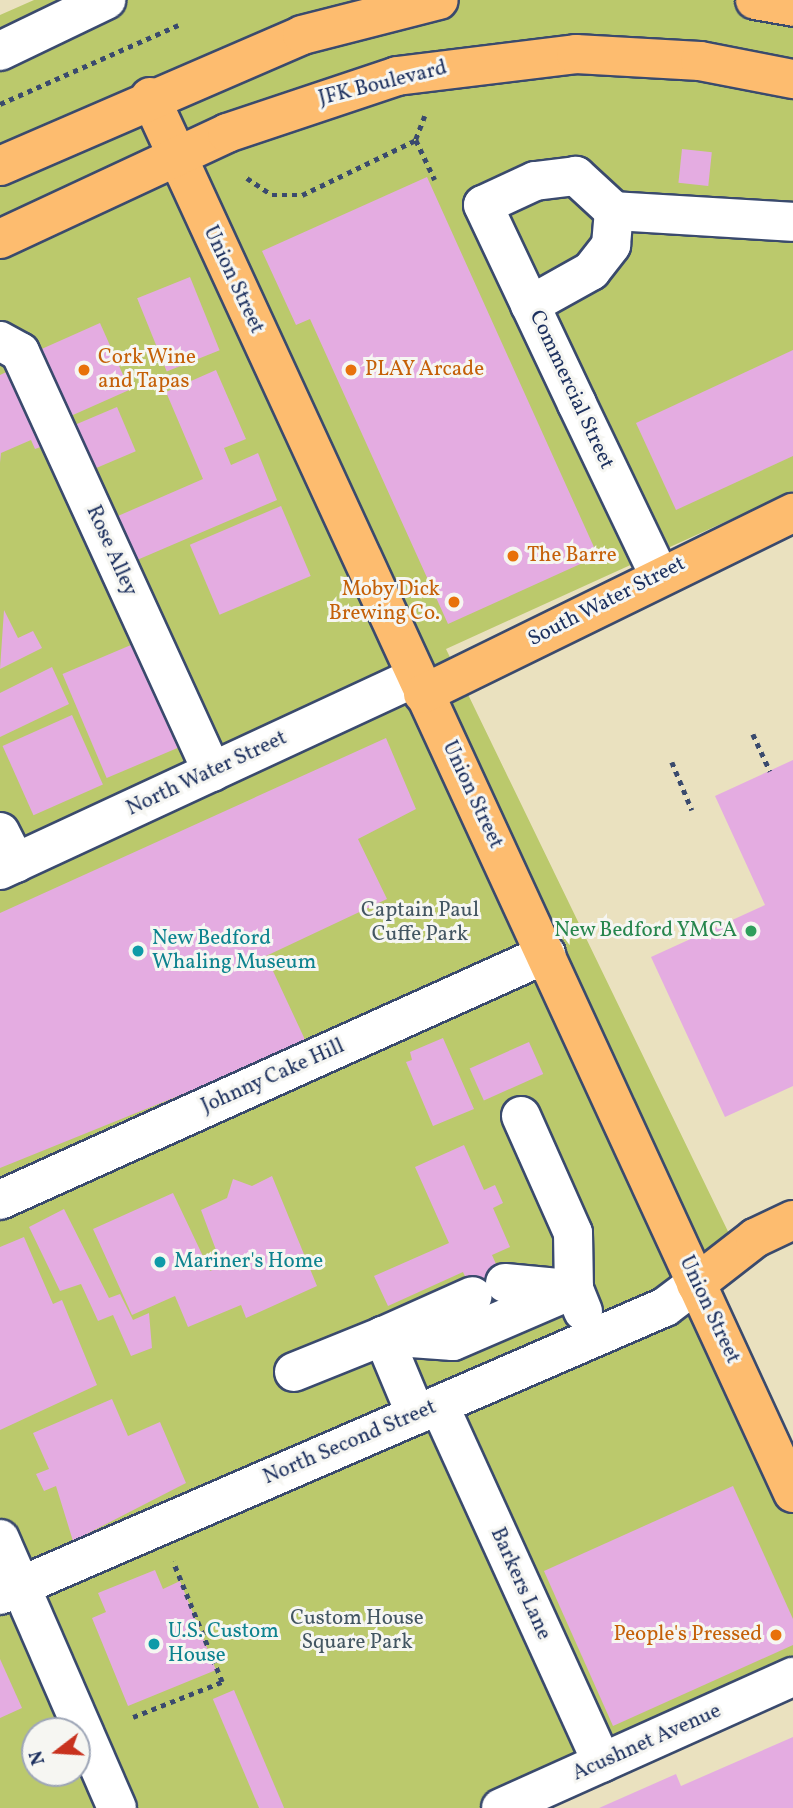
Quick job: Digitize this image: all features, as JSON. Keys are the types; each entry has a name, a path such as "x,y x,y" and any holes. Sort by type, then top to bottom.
{"main road":[{"path":"0,166 150,97 303,35 439,0"},
{"path":"755,0 793,7"},
{"name":"JFK Boulevard","path":"0,239 176,155 348,88 463,65 576,54 643,56 793,79"},
{"name":"Union Street","path":"150,97 793,1493"},
{"name":"South Water Street","path":"419,686 793,513"},
{"path":"696,1284 746,1244 793,1220"}],"street":[{"path":"0,51 106,0"},
{"name":"Commercial Street","path":"614,211 576,176 535,181 483,205 659,575"},
{"path":"530,304 603,258 616,229 614,211 793,222"},
{"name":"Rose Alley","path":"0,341 20,352 212,772"},
{"name":"North Water Street","path":"5,855 419,686"},
{"name":"Johnny Cake Hill","path":"0,1200 546,954"},
{"path":"521,1116 573,1233 574,1289 594,1338"},
{"name":"North Second Street","path":"10,1591 665,1307 696,1284"},
{"path":"293,1372 489,1289 574,1289"},
{"path":"383,1336 453,1341 574,1289"},
{"name":"Barkers Lane","path":"383,1336 428,1410 602,1763"},
{"path":"0,1539 10,1591 117,1808"},
{"name":"Acushnet Avenue","path":"501,1808 793,1677"}],"path":[{"path":"0,104 178,25"},
{"path":"247,178 272,195 302,195 416,141 425,116"},
{"path":"416,141 435,180"},
{"path":"753,734 770,771"},
{"path":"672,762 692,810"},
{"path":"133,1717 222,1682 173,1562"}],"green space":[{"path":"34,0 793,0 793,491 446,649 737,1250 696,1284 793,1493 793,1678 501,1808 0,1808 0,15"}],"building":[{"path":"682,149 712,152 708,186 678,183"},
{"path":"427,177 598,556 448,624 310,319 296,325 262,251"},
{"path":"190,277 220,350 167,372 137,298"},
{"name":"Cork Wine and Tapas","path":"100,323 130,390 68,417 39,350"},
{"path":"793,350 793,456 676,510 636,423"},
{"path":"15,368 49,444 35,449 31,440 1,453 0,463 0,375"},
{"path":"216,370 246,439 224,448 231,465 258,453 277,500 130,563 111,519 203,479 166,392"},
{"path":"117,407 136,451 92,470 73,426"},
{"path":"281,506 311,576 220,615 190,545"},
{"path":"4,610 18,638 33,631 42,648 0,669"},
{"path":"138,642 182,746 107,778 63,674"},
{"path":"52,667 69,704 0,737 0,693"},
{"path":"72,715 103,784 33,815 3,746"},
{"name":"New Bedford Whaling Museum","path":"386,738 416,809 358,839 387,899 266,956 307,1044 0,1168 0,913"},
{"name":"New Bedford YMCA","path":"793,760 793,1086 725,1117 651,957 765,905 715,796"},
{"path":"443,1038 474,1109 433,1126 406,1062 412,1060 410,1052"},
{"path":"529,1042 543,1074 484,1100 470,1068"},
{"path":"464,1145 484,1190 495,1185 503,1203 493,1208 510,1247 492,1255 508,1291 478,1305 463,1272 388,1306 374,1276 449,1243 415,1167"},
{"path":"272,1176 317,1286 246,1318 241,1305 188,1327 175,1296 132,1315 93,1229 173,1193 210,1271 222,1266 201,1210 227,1198 233,1179 252,1186"},
{"path":"64,1209 109,1298 120,1294 133,1320 149,1313 152,1348 131,1356 113,1315 98,1321 81,1284 60,1291 29,1227"},
{"path":"24,1237 53,1304 62,1300 97,1385 0,1430 0,1247"},
{"path":"112,1399 128,1436 160,1422 186,1483 73,1541 56,1486 44,1491 36,1474 49,1469 33,1433"},
{"path":"733,1486 793,1619 793,1645 613,1726 544,1571"},
{"name":"U.S. Custom House","path":"155,1570 163,1589 180,1581 216,1670 128,1706 92,1618 106,1612 98,1593"},
{"path":"0,1659 22,1708 0,1718"},
{"path":"234,1690 284,1808 259,1808 213,1699"},
{"path":"793,1737 793,1808 599,1808 676,1774 681,1786"}],"place":[{"name":"Cork Wine and Tapas","path":"84,370"},
{"name":"PLAY Arcade","path":"351,370"},
{"name":"The Barre","path":"513,556"},
{"name":"Moby Dick Brewing Co.","path":"454,602"},
{"name":"New Bedford YMCA","path":"751,931"},
{"name":"New Bedford Whaling Museum","path":"138,951"},
{"name":"Mariner's Home","path":"160,1262"},
{"name":"People's Pressed","path":"776,1635"},
{"name":"U.S. Custom House","path":"154,1644"}],"park label":[{"name":"Captain Paul Cuffe Park","path":"420,923"},
{"name":"Custom House Square Park","path":"357,1631"}]}
